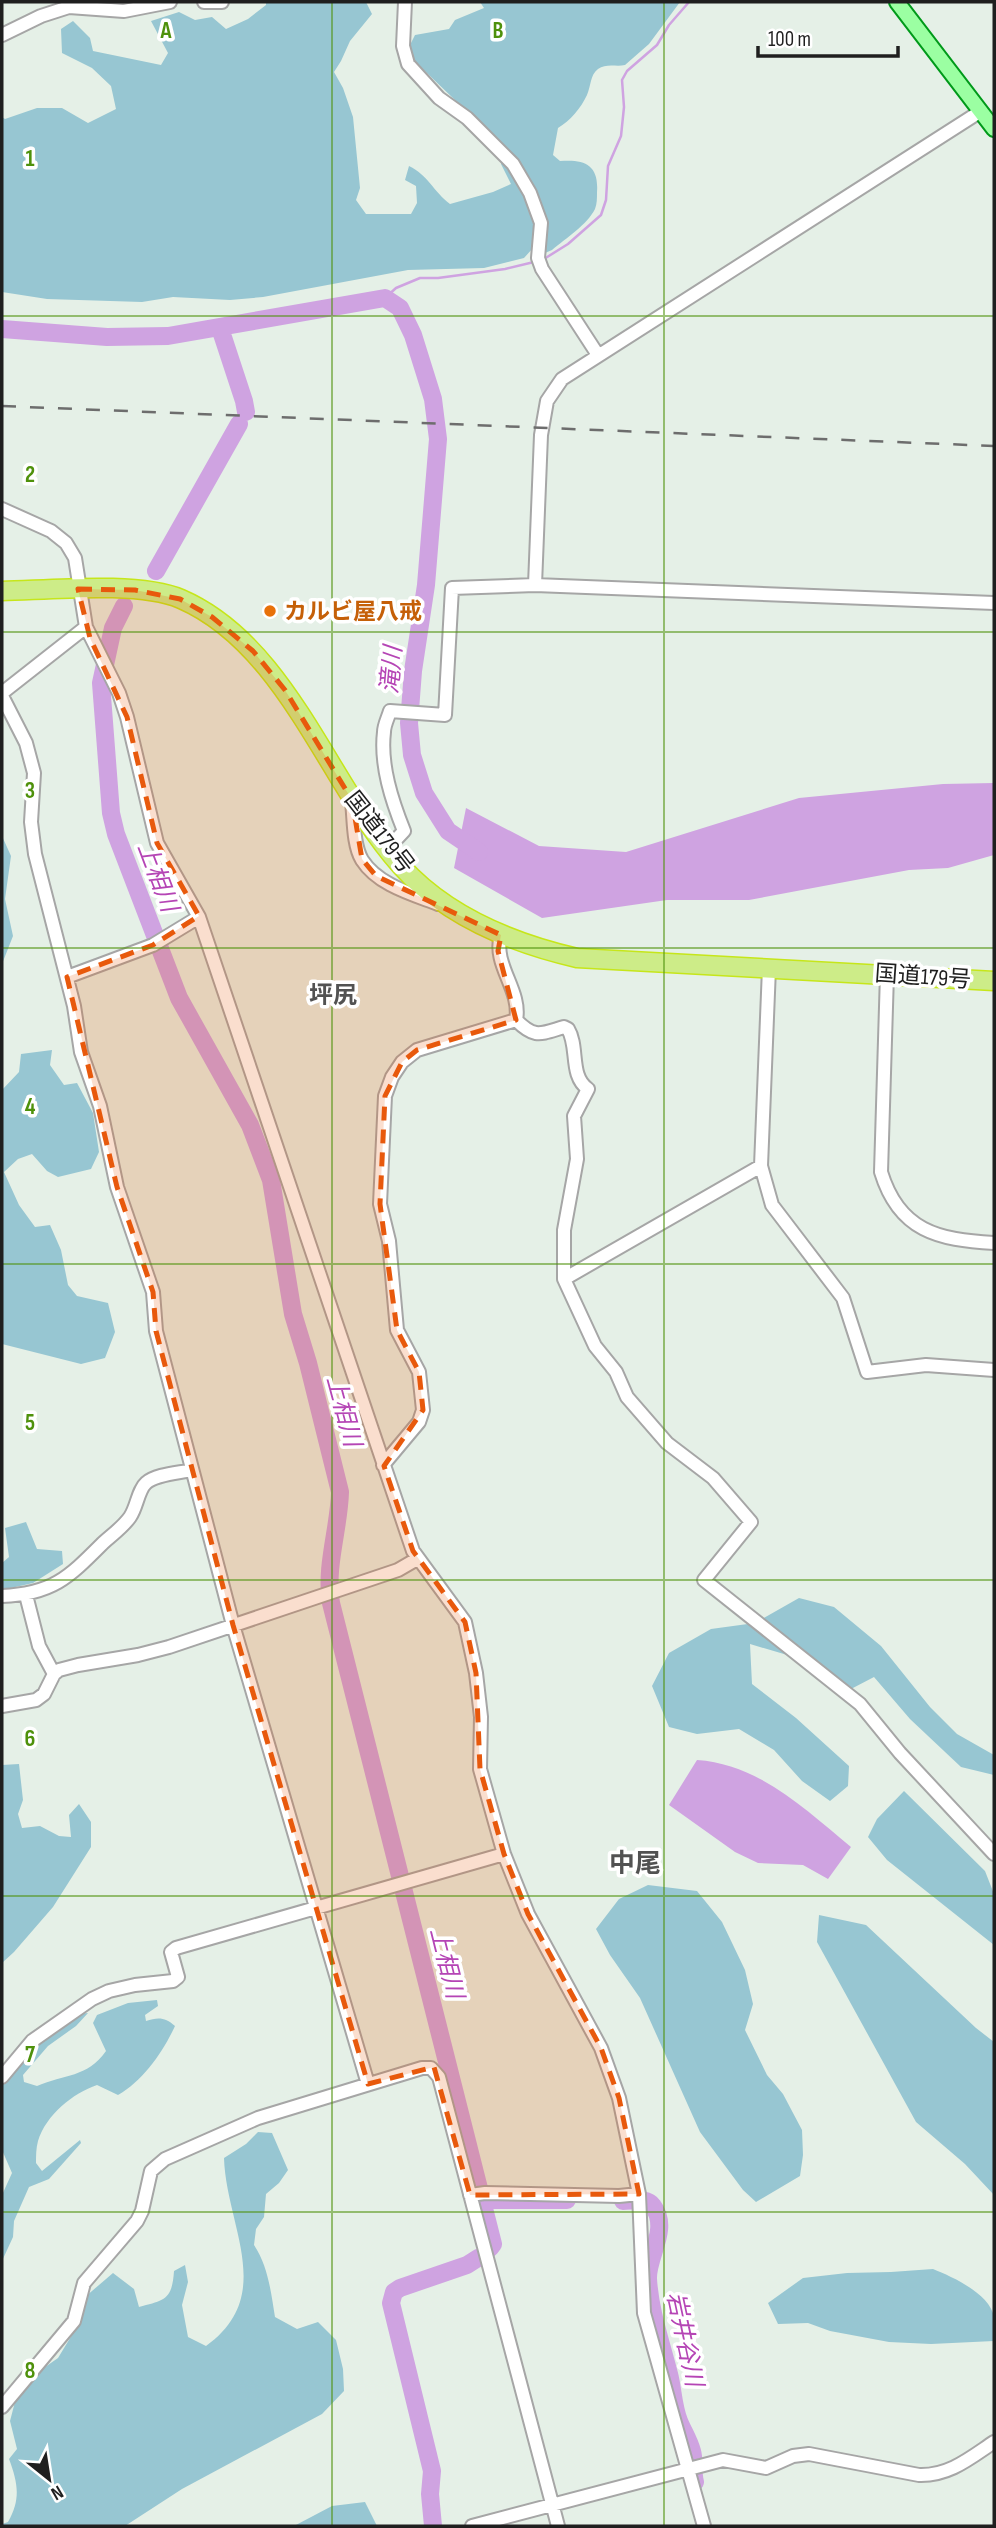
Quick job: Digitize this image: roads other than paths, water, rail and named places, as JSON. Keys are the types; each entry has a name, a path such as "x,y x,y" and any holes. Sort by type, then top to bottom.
{"highway":[{"name":"国道179号","path":"2,591 135,590 180,598 212,617 253,651 285,690 352,800 402,867 449,908 501,935 539,949 577,958 994,981"}],"main road":[{"path":"897,2 990,121"}],"street":[{"path":"2,35 41,16 69,7 124,11 170,2"},
{"path":"204,2 222,2"},
{"path":"405,2 403,46 408,64 439,98 467,118 513,164 530,194 541,223 538,258 542,269 598,355"},
{"path":"535,585 541,435 547,401 562,379 990,121"},
{"path":"2,509 51,531 66,543 75,558 86,627 127,717 157,843 199,917 417,1559 465,1622 480,1706 480,1769 504,1854 528,1914 601,2048 619,2098 639,2198 644,2313 704,2526"},
{"path":"388,848 404,831 393,805 385,764 384,732 390,711 445,715 452,588 535,585 994,603"},
{"path":"86,627 2,695 26,743 34,773 31,822 35,854 74,1006 81,1052 100,1106 117,1187 153,1292 156,1331 233,1625 368,2084"},
{"path":"352,800 357,843 362,859 376,876 407,892 449,908"},
{"path":"66,978 157,943 199,917"},
{"path":"501,935 498,951 514,994 516,1020"},
{"path":"769,968 761,1166 772,1205 843,1298 867,1372 926,1365 994,1370"},
{"path":"887,974 881,1171 887,1189 902,1214 926,1232 957,1241 994,1243"},
{"path":"383,1465 419,1422 423,1410 419,1372 397,1330 389,1241 380,1204 385,1096 392,1077 402,1062 417,1050 516,1020"},
{"path":"516,1020 528,1032 534,1034 564,1027 568,1029 572,1035 578,1074 588,1089 574,1116 578,1159 564,1230 564,1279 595,1346 616,1372 627,1397 667,1443 713,1478 751,1522 704,1580 860,1704 900,1753 994,1854"},
{"path":"564,1279 761,1166"},
{"path":"2,1596 26,1595 47,1588 73,1574 122,1527 139,1500 143,1485 150,1480 192,1470"},
{"path":"54,1674 78,1665 148,1653 398,1570 417,1559"},
{"path":"2,1706 36,1700 50,1686 54,1674 39,1646 26,1595"},
{"path":"2,2077 32,2041 92,1999 109,1991 135,1985 173,1981 178,1977 171,1952 176,1948 504,1854"},
{"path":"2,2407 74,2320 84,2283 137,2221 155,2165 258,2118 431,2067 436,2071 477,2194 558,2526"},
{"path":"477,2194 639,2198"},
{"path":"472,2526 723,2460 766,2468 793,2456 809,2454 919,2475 933,2475 958,2466 994,2442"}],"waterway":[{"path":"544,259 568,244 601,215 606,200 608,166 621,136 624,107 622,80 627,71 657,45 669,25 689,2"},
{"path":"385,298 396,288 420,278 505,269 534,262"},
{"name":"滝川","path":"2,329 107,337 168,336 385,298 400,308 413,335 433,399 438,439 426,585 413,671 409,723 412,755 424,793 448,831 479,852"},
{"name":"上相川","path":"220,328 246,412"},
{"name":"上相川","path":"156,571 239,424"},
{"name":"上相川","path":"124,606 113,628 101,683 111,813 116,834 179,998 250,1125 271,1180 293,1314 340,1492 331,1561 331,1603 493,2244 490,2248"},
{"name":"岩井谷川","path":"482,2200 567,2200"},
{"name":"岩井谷川","path":"623,2201 647,2201 658,2215 659,2233 649,2270 649,2291 677,2415 692,2451 695,2482"},
{"name":"上相川","path":"433,2526 430,2494 432,2471 391,2303 394,2292 400,2288 467,2265 478,2258"}],"railway":[{"path":"2,406 994,446"}],"place":[{"name":"カルビ屋八戒","path":"270,611"}],"district":[{"name":"坪尻","path":"333,995"},
{"name":"中尾","path":"635,1863"}]}
